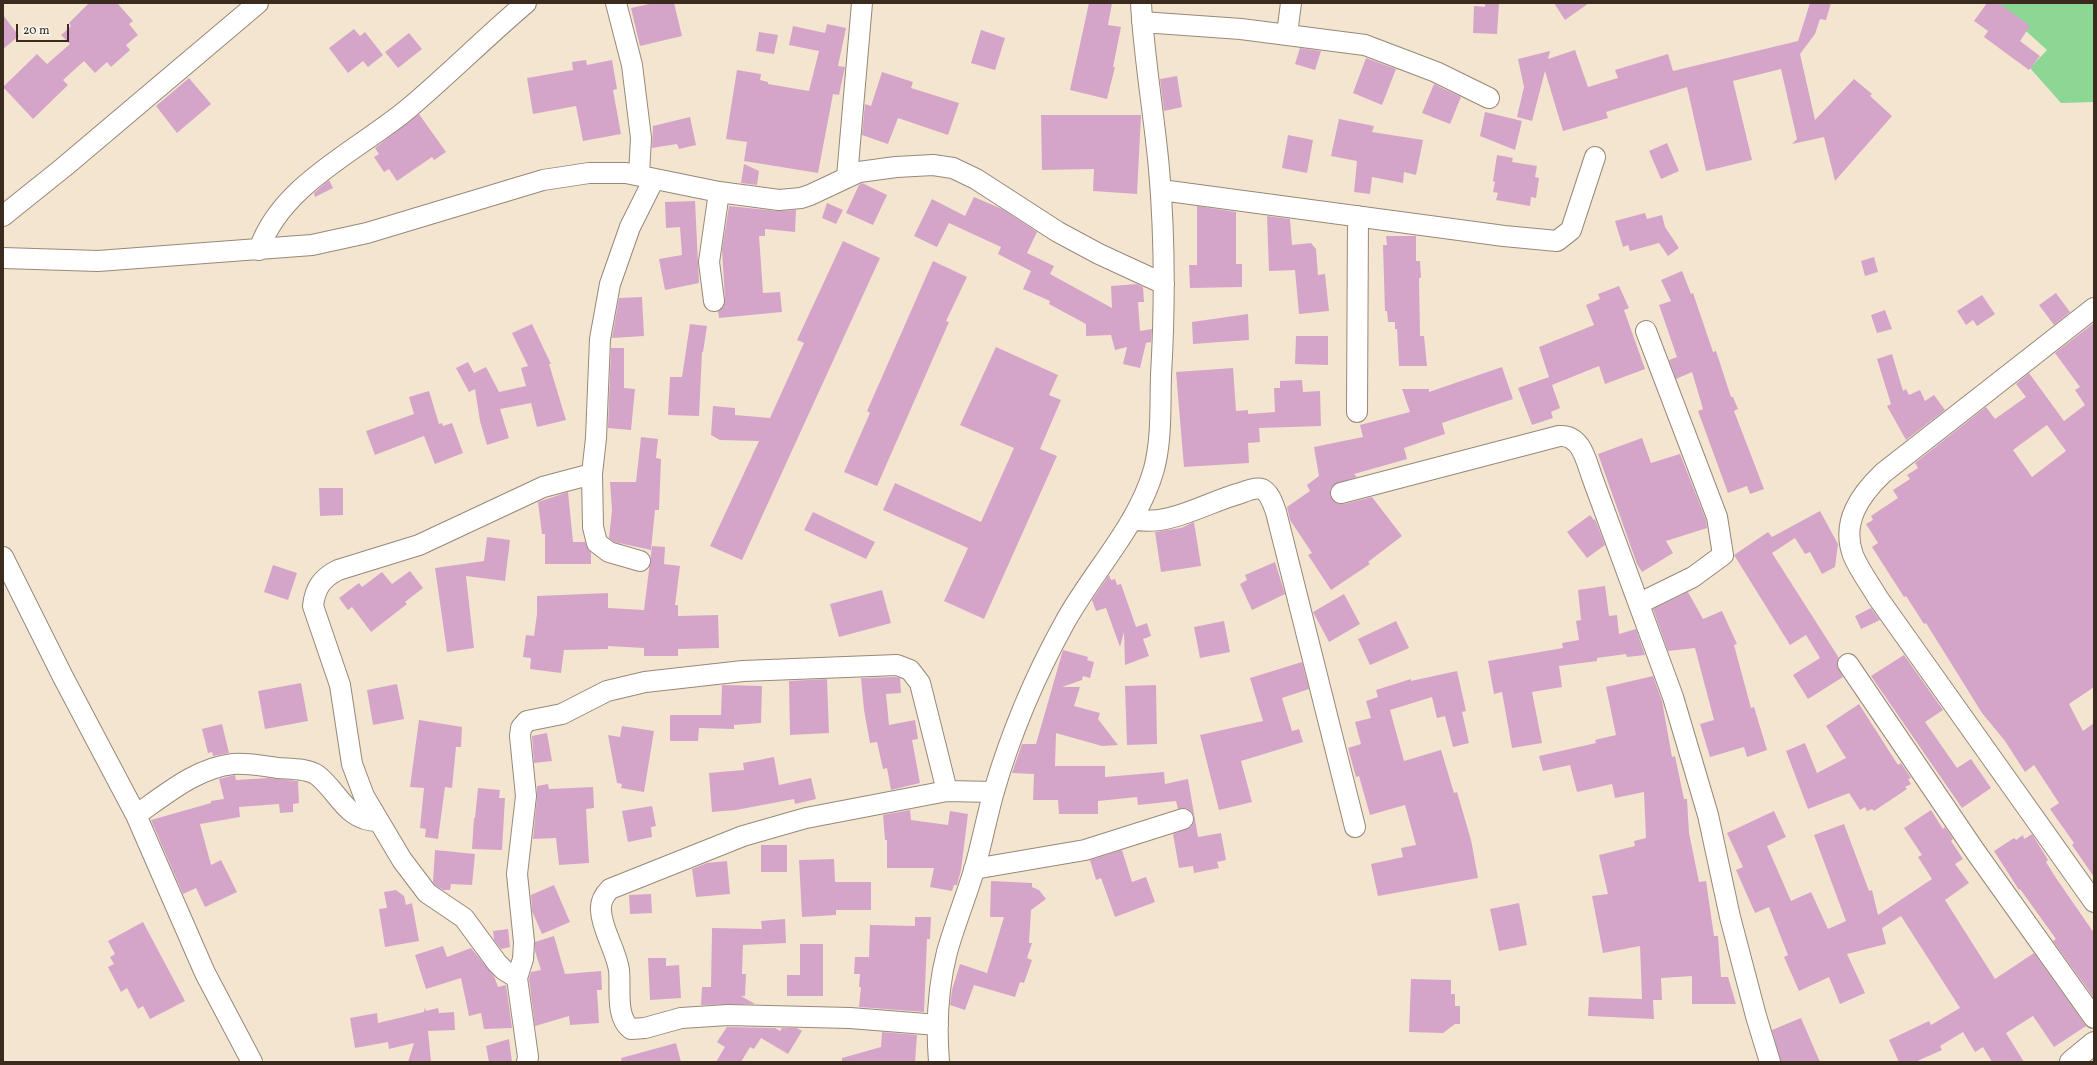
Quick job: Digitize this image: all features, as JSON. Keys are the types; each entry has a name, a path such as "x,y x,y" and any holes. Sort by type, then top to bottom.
{"main road":[{"path":"2071,1062 2094,1043"}],"street":[{"path":"3,216 59,172 258,3"},
{"path":"259,250 278,214 302,189 409,108 526,3"},
{"path":"616,3 632,65 646,177 610,284 600,339 596,438 592,474 592,515 597,543 600,547 609,552 640,561"},
{"path":"847,177 862,3"},
{"path":"1287,34 1291,3"},
{"path":"939,1062 938,1026 941,982 946,955 974,869 994,792 1025,703 1055,640 1089,581 1132,519 1145,493 1154,467 1159,439 1164,238 1161,190 1141,12 1190,24 1287,34 1365,45 1436,72 1489,98"},
{"path":"1161,190 1511,237 1557,241 1571,230 1595,157"},
{"path":"3,258 98,261 312,245 367,233 543,180 589,173 646,177 719,192 779,200 801,198 847,177 869,170 932,165 953,168 976,179 1058,232 1099,254 1164,284"},
{"path":"714,301 709,262 719,192"},
{"path":"1357,412 1358,216"},
{"path":"2094,308 1883,473 1860,498 1853,514 1850,527 1853,555 1878,598 2094,902"},
{"path":"1640,602 1693,577 1723,554 1716,517 1646,330"},
{"path":"1341,493 1559,436 1566,435 1572,437 1583,453 1640,602 1673,697 1699,784 1730,917 1754,1010 1770,1062"},
{"path":"517,978 504,970 497,963 464,918 427,893 402,860 364,796 352,764 340,685 313,606 318,586 328,575 351,564 419,545 544,487 592,474"},
{"path":"1132,519 1141,521 1160,520 1225,497 1254,489 1262,489 1268,494 1276,512 1355,827"},
{"path":"3,557 8,574 136,815 205,973 252,1062"},
{"path":"1848,664 1971,845 2094,1018"},
{"path":"527,1062 528,1058 517,978 524,959 524,942 517,874 526,796 520,736 521,728 527,721 562,714 607,691 645,682 743,671 898,665 910,670 920,683 947,791"},
{"path":"136,815 177,786 213,768 234,764 311,771 322,780 345,807 367,821 378,821"},
{"path":"938,1026 850,1018 728,1016 682,1018 638,1030 631,1029 627,1026 622,1012 616,956 604,922 601,905 604,896 610,889 743,836 831,812 947,791 994,792"},
{"path":"974,869 1085,850 1183,819"}],"green space":[{"path":"1995,3 2094,3 2094,102 2061,103 2030,68 2047,50"}],"building":[{"path":"89,3 117,3 133,21 129,24 138,35 126,45 130,50 111,67 107,62 95,73 84,61 63,80 68,85 33,119 3,87 37,54 47,64 70,44 61,35 71,26 69,23"},
{"path":"654,3 674,3 682,36 640,46 631,8"},
{"path":"1089,3 1112,3 1108,25 1121,27 1113,67 1115,67 1107,99 1070,90"},
{"path":"1485,3 1499,3 1497,34 1473,33 1474,6 1485,7"},
{"path":"1554,3 1589,3 1565,20"},
{"path":"1810,3 1831,3 1826,20 1820,19 1815,34 1800,54 1815,120 1854,79 1872,94 1870,96 1892,116 1835,181 1824,137 1792,144 1797,139 1781,69 1733,81 1752,160 1706,171 1687,87 1606,112 1608,118 1563,131 1545,71 1532,121 1517,117 1524,87 1518,59 1550,51 1548,59 1575,50 1588,87 1618,78 1615,70 1668,54 1673,71 1798,41"},
{"path":"1987,3 1999,3 2030,26 2020,41 2040,56 2029,70 1984,37 1988,31 1974,21"},
{"path":"3,15 19,36 3,49"},
{"path":"827,24 846,28 838,66 845,67 839,95 833,94 818,173 744,161 747,142 726,139 737,70 761,74 760,80 768,82 768,84 809,91 819,51 789,45 793,26 825,33"},
{"path":"354,29 360,36 365,32 383,55 368,67 363,61 348,73 329,48"},
{"path":"981,30 1005,38 995,70 971,63"},
{"path":"759,32 778,35 774,54 756,51"},
{"path":"409,33 422,49 398,68 385,52"},
{"path":"1300,48 1321,51 1315,70 1295,64"},
{"path":"1366,58 1396,69 1382,105 1353,93"},
{"path":"586,60 587,65 612,60 617,89 613,90 621,134 583,141 576,106 533,114 527,78 573,70 572,62"},
{"path":"882,72 913,82 911,88 959,103 948,135 898,118 888,144 862,135 865,104 871,106"},
{"path":"1177,76 1182,107 1164,111 1160,79"},
{"path":"189,78 211,104 177,133 156,106"},
{"path":"1434,84 1461,97 1450,124 1422,113"},
{"path":"1485,112 1522,121 1515,150 1480,136"},
{"path":"419,114 446,152 434,160 432,157 397,181 389,169 384,172 374,157 379,154 375,148"},
{"path":"1041,115 1141,115 1137,194 1093,191 1094,169 1042,170"},
{"path":"690,117 696,145 679,149 677,144 652,148 653,126"},
{"path":"1339,119 1374,126 1372,132 1423,140 1416,175 1404,172 1403,183 1372,177 1370,194 1354,192 1357,161 1331,156"},
{"path":"1288,135 1313,140 1307,173 1282,168"},
{"path":"1667,143 1679,171 1661,179 1649,151"},
{"path":"1497,155 1513,158 1512,162 1537,166 1535,177 1539,178 1536,198 1531,197 1530,206 1496,200 1498,193 1493,192 1495,182 1493,181"},
{"path":"744,164 759,171 757,185 741,183"},
{"path":"329,180 333,188 315,197 314,193"},
{"path":"862,183 887,195 873,225 846,213 859,185"},
{"path":"974,197 1002,209 1037,232 1027,253 1054,266 1050,274 1112,308 1111,286 1137,284 1143,287 1144,302 1138,302 1140,331 1152,329 1151,342 1146,343 1140,368 1123,364 1127,347 1115,350 1111,335 1086,336 1086,324 1049,304 1050,301 1023,289 1031,271 998,254 1001,247 949,223 937,247 914,236 932,199 965,216"},
{"path":"695,201 699,283 665,290 659,259 682,255 680,227 666,228 665,202"},
{"path":"827,203 843,210 836,224 822,218"},
{"path":"729,206 777,211 796,210 795,232 765,229 765,236 759,236 763,293 780,292 782,312 719,318 718,311 724,306 725,300 722,250"},
{"path":"1197,206 1236,212 1236,264 1242,264 1242,287 1190,288 1189,265 1197,265"},
{"path":"1645,213 1647,219 1662,215 1665,227 1679,248 1668,256 1659,243 1630,251 1628,245 1623,247 1615,221"},
{"path":"1267,216 1290,219 1292,245 1311,243 1316,249 1318,275 1325,274 1329,311 1299,314 1295,270 1269,271"},
{"path":"1386,236 1416,236 1416,261 1420,261 1421,278 1419,278 1420,336 1424,336 1427,366 1399,366 1397,329 1395,329 1395,322 1388,322 1387,311 1385,311 1383,245 1387,245"},
{"path":"843,241 880,258 742,560 710,546 759,441 720,440 711,435 713,406 735,408 735,415 770,418 804,343 797,340"},
{"path":"1874,257 1878,272 1865,276 1861,261"},
{"path":"933,261 967,277 946,321 949,322 877,486 844,472 870,413 867,411"},
{"path":"1682,271 1691,294 1693,293 1713,352 1716,351 1731,397 1733,397 1738,409 1734,411 1764,489 1750,494 1747,486 1728,493 1698,411 1703,409 1692,372 1676,379 1669,360 1677,357 1659,305 1671,301 1661,280"},
{"path":"1619,286 1629,308 1624,310 1645,369 1605,384 1599,366 1552,385 1560,408 1551,412 1553,418 1532,425 1518,388 1549,377 1539,347 1594,325 1586,305 1600,299 1598,294"},
{"path":"2056,293 2070,312 2054,325 2039,305"},
{"path":"1982,295 1995,314 1977,326 1973,320 1966,325 1957,311"},
{"path":"642,297 644,336 612,338 619,298"},
{"path":"1885,310 1892,329 1877,333 1871,315"},
{"path":"1248,314 1249,340 1193,344 1192,322"},
{"path":"2094,323 2094,687 2069,704 2083,731 2094,723 2094,877 2072,845 2074,843 2050,809 2059,803 2034,765 2025,772 2005,741 1982,713 1926,623 1924,624 1906,596 1904,597 1872,547 1878,543 1866,524 1873,520 1871,516 1898,498 1893,490 1910,479 1907,475 1918,468 1915,463 1986,407 1995,419 2026,397 2016,384 2029,373 2064,421 2085,405 2075,390 2080,387 2055,353","holes":["2047,425 2066,451 2032,477 2013,450"]},
{"path":"532,324 551,364 549,364 566,420 537,427 531,403 500,409 509,438 487,445 480,421 475,389 469,392 456,368 468,362 474,373 486,367 499,392 526,386 521,368 528,366 512,333"},
{"path":"690,324 707,326 702,352 699,416 668,415 670,377 682,377"},
{"path":"1296,336 1328,336 1328,365 1295,364"},
{"path":"996,347 1058,375 1049,395 1061,400 1040,449 1057,456 984,619 944,601 968,548 883,510 895,483 981,522 1014,448 960,425"},
{"path":"611,348 624,348 624,388 635,389 631,430 608,428"},
{"path":"1892,354 1903,391 1906,389 1909,395 1920,390 1925,401 1934,395 1945,410 1906,440 1887,406 1891,404 1877,359"},
{"path":"1502,367 1513,399 1442,423 1445,434 1404,448 1407,459 1354,474 1357,477 1333,485 1330,490 1330,496 1338,504 1344,504 1372,497 1402,536 1368,562 1370,564 1331,590 1308,555 1312,553 1290,520 1287,507 1310,491 1307,485 1319,476 1314,447 1363,437 1360,425 1410,412 1402,389 1429,389 1429,392"},
{"path":"1233,368 1236,411 1248,410 1248,414 1275,412 1274,388 1280,388 1280,381 1302,380 1303,392 1320,391 1321,426 1259,428 1260,442 1248,443 1249,463 1184,467 1176,372"},
{"path":"429,391 439,424 442,423 443,426 452,423 463,453 435,464 424,436 375,455 366,431 414,414 409,397"},
{"path":"641,437 658,439 656,458 661,459 659,510 655,510 651,550 614,542 609,538 612,510 610,482 636,482"},
{"path":"1642,438 1651,463 1680,454 1706,520 1707,528 1666,541 1673,553 1642,572 1637,564 1598,454"},
{"path":"319,488 343,488 343,515 320,516"},
{"path":"568,492 573,542 585,542 591,553 591,564 545,564 545,534 542,534 538,502"},
{"path":"1820,511 1838,544 1835,567 1822,574 1810,552 1805,554 1795,538 1772,553 1839,658 1837,665 1843,677 1808,699 1793,675 1820,658 1806,635 1790,645 1734,555 1768,532 1772,537"},
{"path":"813,512 875,542 866,559 804,530"},
{"path":"1590,515 1594,520 1595,519 1605,545 1587,558 1567,532"},
{"path":"1194,522 1201,566 1161,572 1155,532 1181,528"},
{"path":"487,537 510,540 505,581 466,576 474,648 447,652 435,568 484,561"},
{"path":"652,546 665,547 664,564 680,566 675,605 678,605 678,616 718,615 719,648 678,649 678,656 644,656 644,648 608,646 608,649 564,650 561,673 530,669 531,658 523,657 526,635 534,636 537,614 537,596 608,593 608,608 644,610"},
{"path":"1275,562 1285,594 1252,610 1240,584 1247,580 1245,575"},
{"path":"273,565 297,573 288,600 264,592"},
{"path":"410,571 423,588 405,602 407,604 371,632 352,607 348,610 339,598 359,583 362,587 382,572 392,584"},
{"path":"1109,575 1111,580 1115,579 1117,585 1121,584 1136,627 1147,623 1151,636 1143,639 1149,656 1125,665 1124,632 1120,647 1106,608 1096,611 1092,600"},
{"path":"1605,586 1609,616 1617,615 1619,634 1636,629 1645,655 1627,657 1626,654 1597,658 1597,661 1559,666 1562,687 1532,692 1542,743 1512,748 1502,692 1494,694 1488,661 1563,648 1562,643 1579,640 1576,621 1581,620 1578,590"},
{"path":"882,590 891,623 839,637 830,604"},
{"path":"1688,592 1703,619 1722,611 1737,644 1734,645 1751,708 1754,707 1767,750 1747,757 1744,747 1710,757 1700,724 1714,720 1695,648 1668,651 1653,609"},
{"path":"1344,594 1360,624 1329,642 1313,612"},
{"path":"1871,608 1880,620 1861,629 1855,616"},
{"path":"1224,621 1230,652 1200,658 1194,627"},
{"path":"1396,621 1409,648 1370,665 1358,639"},
{"path":"1063,650 1088,657 1087,660 1094,662 1090,678 1083,676 1082,680 1062,687 1080,687 1074,706 1100,713 1098,719 1118,745 1102,746 1056,733 1055,766 1105,766 1105,777 1164,772 1165,784 1188,779 1198,837 1221,833 1226,860 1217,862 1219,868 1194,873 1193,866 1179,868 1173,834 1191,827 1194,822 1194,816 1191,811 1186,808 1178,809 1176,801 1138,805 1137,797 1098,801 1098,814 1059,814 1058,800 1033,800 1034,774 1012,773 1022,744 1036,744"},
{"path":"1904,655 1943,710 1925,722 1957,768 1971,759 1991,788 1962,808 1871,676"},
{"path":"1302,662 1309,689 1282,698 1292,731 1299,729 1303,742 1241,761 1252,802 1219,810 1200,735 1263,721 1250,678"},
{"path":"1457,671 1466,711 1462,712 1469,743 1453,747 1445,716 1437,718 1432,697 1390,710 1404,761 1441,750 1454,793 1457,792 1471,840 1478,878 1378,896 1371,864 1403,857 1401,848 1416,845 1405,805 1370,815 1359,776 1356,777 1348,748 1361,744 1355,722 1371,718 1366,701 1378,697 1376,690 1411,679 1411,681"},
{"path":"1653,676 1662,701 1672,757 1675,756 1684,799 1687,799 1689,833 1699,882 1706,881 1714,936 1718,936 1721,977 1728,977 1736,1004 1692,1004 1692,976 1661,978 1662,1000 1653,1000 1654,1019 1588,1016 1589,997 1642,999 1640,946 1603,953 1592,896 1608,894 1599,855 1635,846 1634,841 1646,838 1644,792 1615,798 1612,784 1577,792 1570,765 1543,771 1539,756 1596,743 1595,740 1616,735 1606,687"},
{"path":"861,678 900,678 901,693 886,694 889,725 915,720 918,739 912,740 920,783 891,790 887,768 883,769 877,742 870,743 864,710"},
{"path":"827,679 829,733 790,735 789,681"},
{"path":"301,683 308,721 265,729 258,691"},
{"path":"397,684 404,719 373,725 367,690"},
{"path":"722,685 762,686 761,723 734,725 734,729 699,728 698,741 670,741 670,715 721,715"},
{"path":"1156,685 1157,744 1127,745 1125,686"},
{"path":"1859,704 1898,765 1901,763 1911,778 1908,779 1911,784 1905,787 1907,789 1874,811 1872,809 1867,811 1865,807 1860,810 1849,793 1808,809 1786,751 1805,743 1817,773 1846,758 1826,726"},
{"path":"419,720 462,727 461,747 456,747 452,788 445,787 438,839 425,837 426,829 420,828 424,788 410,787"},
{"path":"222,724 229,753 213,756 212,752 208,753 202,729"},
{"path":"622,726 654,731 644,792 621,788 622,784 617,783 608,735 620,737"},
{"path":"547,733 552,761 534,763 532,736"},
{"path":"774,757 779,785 811,778 816,799 795,804 794,799 736,810 712,812 709,773 744,770 743,763"},
{"path":"235,775 236,780 268,778 298,781 299,803 293,804 293,812 280,813 279,804 239,807 240,817 200,824 211,865 221,860 237,892 205,907 196,888 183,894 151,820 211,803 211,801 224,799 219,779"},
{"path":"548,784 549,789 593,787 594,808 586,809 589,863 559,865 556,838 533,839 537,786"},
{"path":"478,788 500,790 499,798 505,798 502,850 472,849"},
{"path":"652,806 656,826 651,827 652,837 628,842 622,811"},
{"path":"910,810 911,820 948,825 950,811 968,814 961,870 957,885 954,885 952,891 930,887 934,868 887,868 887,840 885,840 883,815"},
{"path":"1931,810 1943,829 1945,827 1953,839 1951,841 1963,859 1955,864 1969,883 1945,900 1995,979 2034,953 2086,1026 2054,1047 2033,1016 2006,1033 2024,1062 1992,1062 1983,1047 1975,1052 1963,1032 1940,1046 1942,1050 1915,1062 1899,1062 1889,1040 1929,1021 1931,1025 1960,1008 1901,916 1882,928 1886,944 1847,954 1865,993 1840,1004 1829,977 1799,991 1784,957 1788,955 1769,907 1755,913 1736,870 1743,867 1727,833 1774,811 1786,837 1767,846 1791,901 1811,892 1828,929 1846,921 1814,835 1844,824 1869,891 1872,890 1878,915 1932,879 1918,857 1922,855 1904,828"},
{"path":"2032,834 2048,860 2046,862 2056,878 2094,933 2094,998 2053,941 2056,939 2020,889 2019,890 1994,851 2014,838 2016,840 2023,835 2024,839"},
{"path":"761,845 787,845 787,872 761,872"},
{"path":"435,850 475,854 472,885 451,884 450,890 443,890 435,885 433,882"},
{"path":"1122,850 1132,882 1146,877 1155,902 1115,917 1101,878 1096,880 1090,860"},
{"path":"834,859 835,882 871,882 871,910 836,910 836,915 802,917 799,860"},
{"path":"727,861 730,894 696,897 692,869 707,863"},
{"path":"991,881 1032,883 1032,887 1039,890 1046,899 1031,910 1029,943 1032,943 1027,958 1032,960 1024,983 1020,982 1015,997 974,985 965,1010 950,1005 952,990 960,964 987,973 1004,917 990,917"},
{"path":"554,885 570,922 542,934 532,911 531,895"},
{"path":"396,890 404,896 406,905 412,903 419,941 385,947 379,909 387,908 384,892"},
{"path":"651,894 652,913 630,914 629,895"},
{"path":"1519,903 1527,945 1499,951 1490,909"},
{"path":"915,917 931,917 930,939 927,939 924,1012 859,1007 861,987 859,987 860,974 854,974 855,957 869,957 870,925 915,926"},
{"path":"785,919 786,943 743,945 742,974 746,974 745,996 741,996 755,1004 701,1005 702,987 711,987 712,928 762,929 761,921"},
{"path":"143,922 185,1001 150,1019 143,1006 138,1009 127,988 121,992 108,967 114,964 110,957 115,954 108,941"},
{"path":"508,929 510,947 501,949 494,940 493,931"},
{"path":"554,936 565,974 601,971 602,990 597,990 599,1023 570,1025 569,1016 535,1026 529,979 531,972 541,970 535,951 535,942"},
{"path":"800,944 823,944 823,996 787,996 787,975 800,975"},
{"path":"443,946 447,957 471,948 494,976 498,987 506,985 512,1028 484,1029 481,1013 469,1016 461,978 426,989 415,955"},
{"path":"648,958 666,958 666,966 679,965 681,998 650,1000"},
{"path":"1411,979 1451,980 1451,994 1455,994 1455,1006 1460,1006 1460,1024 1455,1024 1443,1033 1409,1032"},
{"path":"425,1007 426,1011 438,1008 439,1013 454,1012 455,1030 428,1031 431,1062 408,1062 414,1043 389,1049 388,1042 355,1048 350,1018 377,1013 378,1023 424,1012"},
{"path":"1801,1018 1820,1062 1781,1062 1772,1030"},
{"path":"727,1027 775,1028 780,1031 782,1028 797,1028 802,1031 788,1054 761,1038 754,1049 750,1047 741,1062 716,1062 725,1047 717,1042"},
{"path":"882,1032 917,1035 915,1062 842,1062 842,1058 881,1047"},
{"path":"509,1039 512,1062 489,1062 486,1046"},
{"path":"676,1043 681,1062 622,1062 621,1058"}]}
